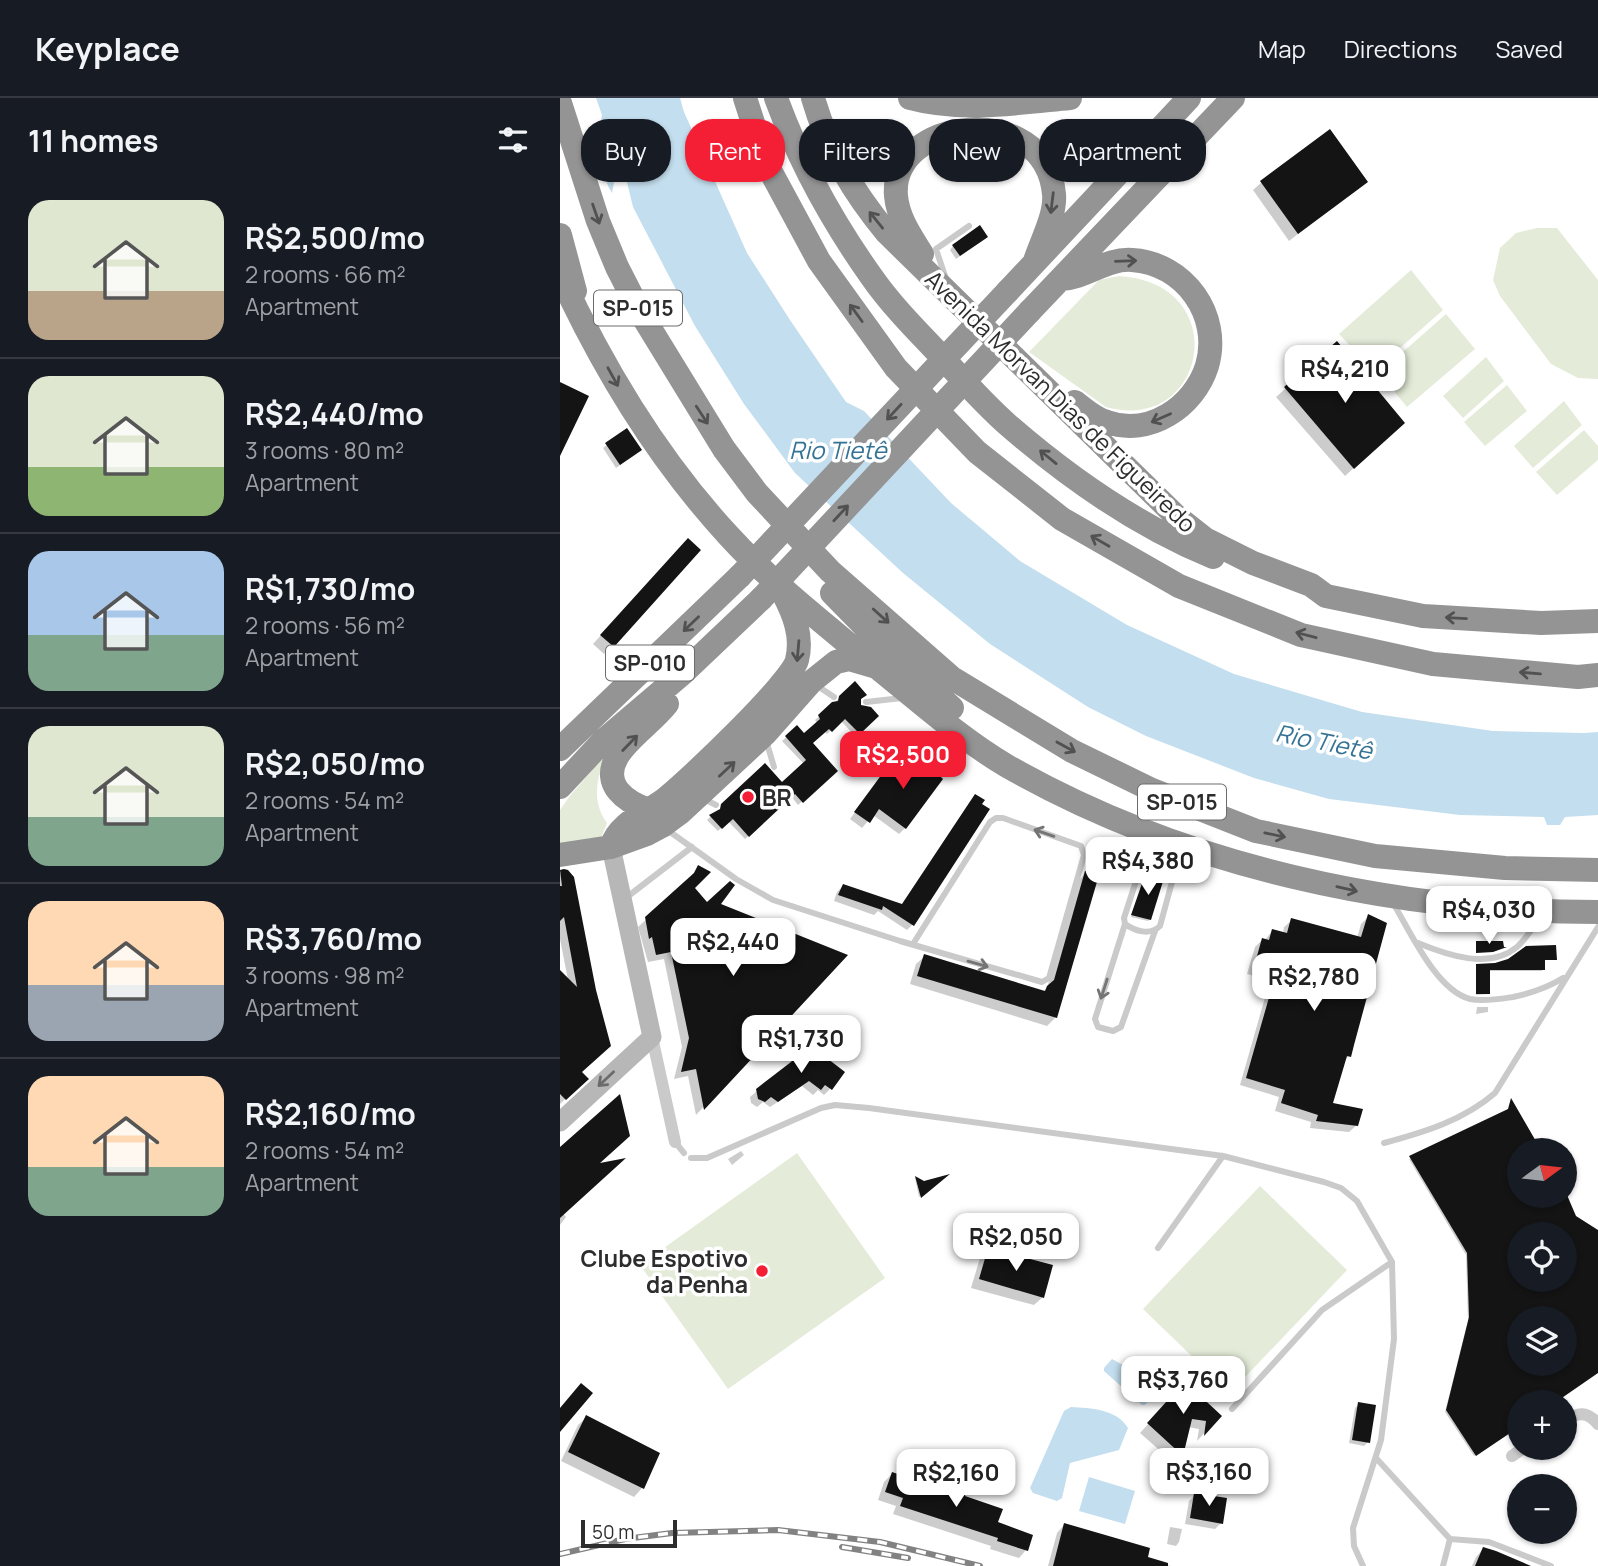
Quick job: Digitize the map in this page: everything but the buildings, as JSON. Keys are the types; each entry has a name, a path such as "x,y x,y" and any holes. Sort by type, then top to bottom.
{"highway":[{"path":"746,98 766,163 819,261 897,368 977,452 1062,519 1179,586 1301,635 1433,664 1578,677 1598,675"},
{"path":"776,98 799,151"},
{"path":"783,98 799,144"},
{"name":"Avenida Morvan Dias de Figueiredo","path":"813,98 822,128 839,166 887,233 1176,516 1205,539 1253,563 1311,585 1326,596"},
{"path":"910,98 930,103 975,105 1070,98"},
{"name":"SP-010","path":"560,749 740,576 1189,98"},
{"name":"SP-010","path":"560,787 603,741 683,673 770,593 1030,311 1233,99"},
{"name":"SP-015","path":"560,103 598,220 640,312 724,449 757,493 830,571 951,678 1072,751 1129,779 1256,831 1376,856 1505,868 1598,870"},
{"path":"949,294 901,219 895,193 898,176 915,149 945,133 963,130 1001,131 1025,141 1041,156 1051,177 1054,197 1053,208 1035,261"},
{"name":"Avenida Morvan Dias de Figueiredo","path":"813,182 872,279 1007,425 1080,483 1144,523 1199,551 1264,578 1326,596 1423,616 1542,623 1598,621"},
{"path":"560,234 580,317"},
{"path":"1027,369 1039,371 1085,410 1107,422 1135,425 1166,416 1181,407 1195,390 1207,366 1210,342 1204,311 1192,288 1172,272 1160,266 1131,260 1097,267 1074,278 1061,279"},
{"path":"560,275 621,390 664,457 729,536 798,628 797,662 788,677 667,798 655,818"},
{"path":"792,532 802,558 813,575 886,648 986,741 1008,766"},
{"path":"770,593 877,667 965,739 1008,766 1077,801 1152,833 1286,876 1391,898 1545,912 1598,912"},
{"path":"560,855 611,847 614,836 621,828 707,801 811,682 835,662 849,659 877,667"},
{"path":"655,818 621,797 612,771 617,757 665,707 683,673"}],"street":[{"path":"611,847 675,1142"},
{"path":"560,1122 652,1037"},
{"path":"1577,1414 1584,1413 1598,1424"}],"lane":[{"path":"936,249 969,226"},
{"path":"908,232 936,249 949,294"},
{"path":"811,682 834,697"},
{"path":"866,702 913,696"},
{"path":"765,734 774,767"},
{"path":"655,818 736,879 773,900 900,941 1042,982 1046,980 1081,866 1083,849 1055,836 996,818 990,822 913,944"},
{"path":"1152,833 1095,1019 1098,1027 1113,1031 1121,1027 1155,931 1160,926 1182,844"},
{"path":"623,901 692,847"},
{"path":"1391,898 1434,971 1454,991 1471,999 1498,999 1532,993 1549,987 1568,975"},
{"path":"1416,942 1445,954 1495,958 1519,946 1545,912"},
{"path":"1125,924 1149,933 1155,931"},
{"path":"1384,1143 1455,1120 1478,1108 1495,1093 1598,927"},
{"path":"691,1158 707,1158 821,1108 835,1105 1223,1156 1341,1188 1357,1201 1392,1262 1394,1339 1381,1440 1353,1528 1354,1546 1363,1566"},
{"path":"675,1142 684,1153"},
{"path":"1158,1248 1223,1156"},
{"path":"1233,1409 1322,1310 1392,1262"},
{"path":"1376,1458 1450,1539 1489,1542 1551,1566"},
{"path":"1443,1566 1450,1539"}],"green space":[{"path":"1537,228 1557,228 1598,280 1598,379 1578,378 1551,364 1500,296 1493,280 1500,248 1516,233"},
{"path":"1411,270 1443,310 1374,371 1339,334"},
{"path":"1119,276 1156,285 1180,303 1192,328 1194,355 1185,380 1167,399 1140,410 1106,407 1029,352 1099,280"},
{"path":"1446,314 1475,349 1407,407 1379,373"},
{"path":"1486,357 1504,381 1463,418 1443,396"},
{"path":"1507,385 1527,411 1485,446 1464,422"},
{"path":"1564,401 1582,425 1533,468 1514,446"},
{"path":"1584,430 1598,446 1598,460 1557,495 1536,472"},
{"path":"605,755 598,781 597,798 607,823 599,843 560,843 560,810"},
{"name":"Clube Espotivo da Penha","path":"797,1153 885,1278 728,1389 640,1265"},
{"path":"1260,1186 1347,1270 1230,1393 1143,1309"}],"water":[{"name":"Rio Tietê","path":"596,98 680,98 687,119 685,119 685,182 715,182 747,253 846,402 864,411 951,503 1020,561 1127,625 1234,674 1362,712 1493,731 1598,732 1598,815 1565,817 1560,825 1547,825 1544,817 1460,815 1329,799 1254,778 1146,736 1088,707 990,644 903,573 795,473 744,404 695,326 633,207 627,182 671,182 671,119 601,119"},
{"path":"607,182 614,182 612,193"},
{"path":"1112,1359 1123,1365 1132,1360 1160,1385 1145,1405 1104,1371"},
{"path":"1071,1407 1110,1413 1128,1428 1119,1450 1070,1463 1062,1498 1057,1501 1033,1493 1030,1488 1064,1411"},
{"path":"1089,1477 1135,1491 1125,1524 1079,1511"}],"railway":[{"path":"560,1554 625,1539 672,1533 778,1530 880,1542 980,1566"},
{"path":"842,1547 908,1558"}],"place":[{"name":"BR","path":"748,797"},
{"name":"Clube Espotivo da Penha","path":"762,1271"}]}
